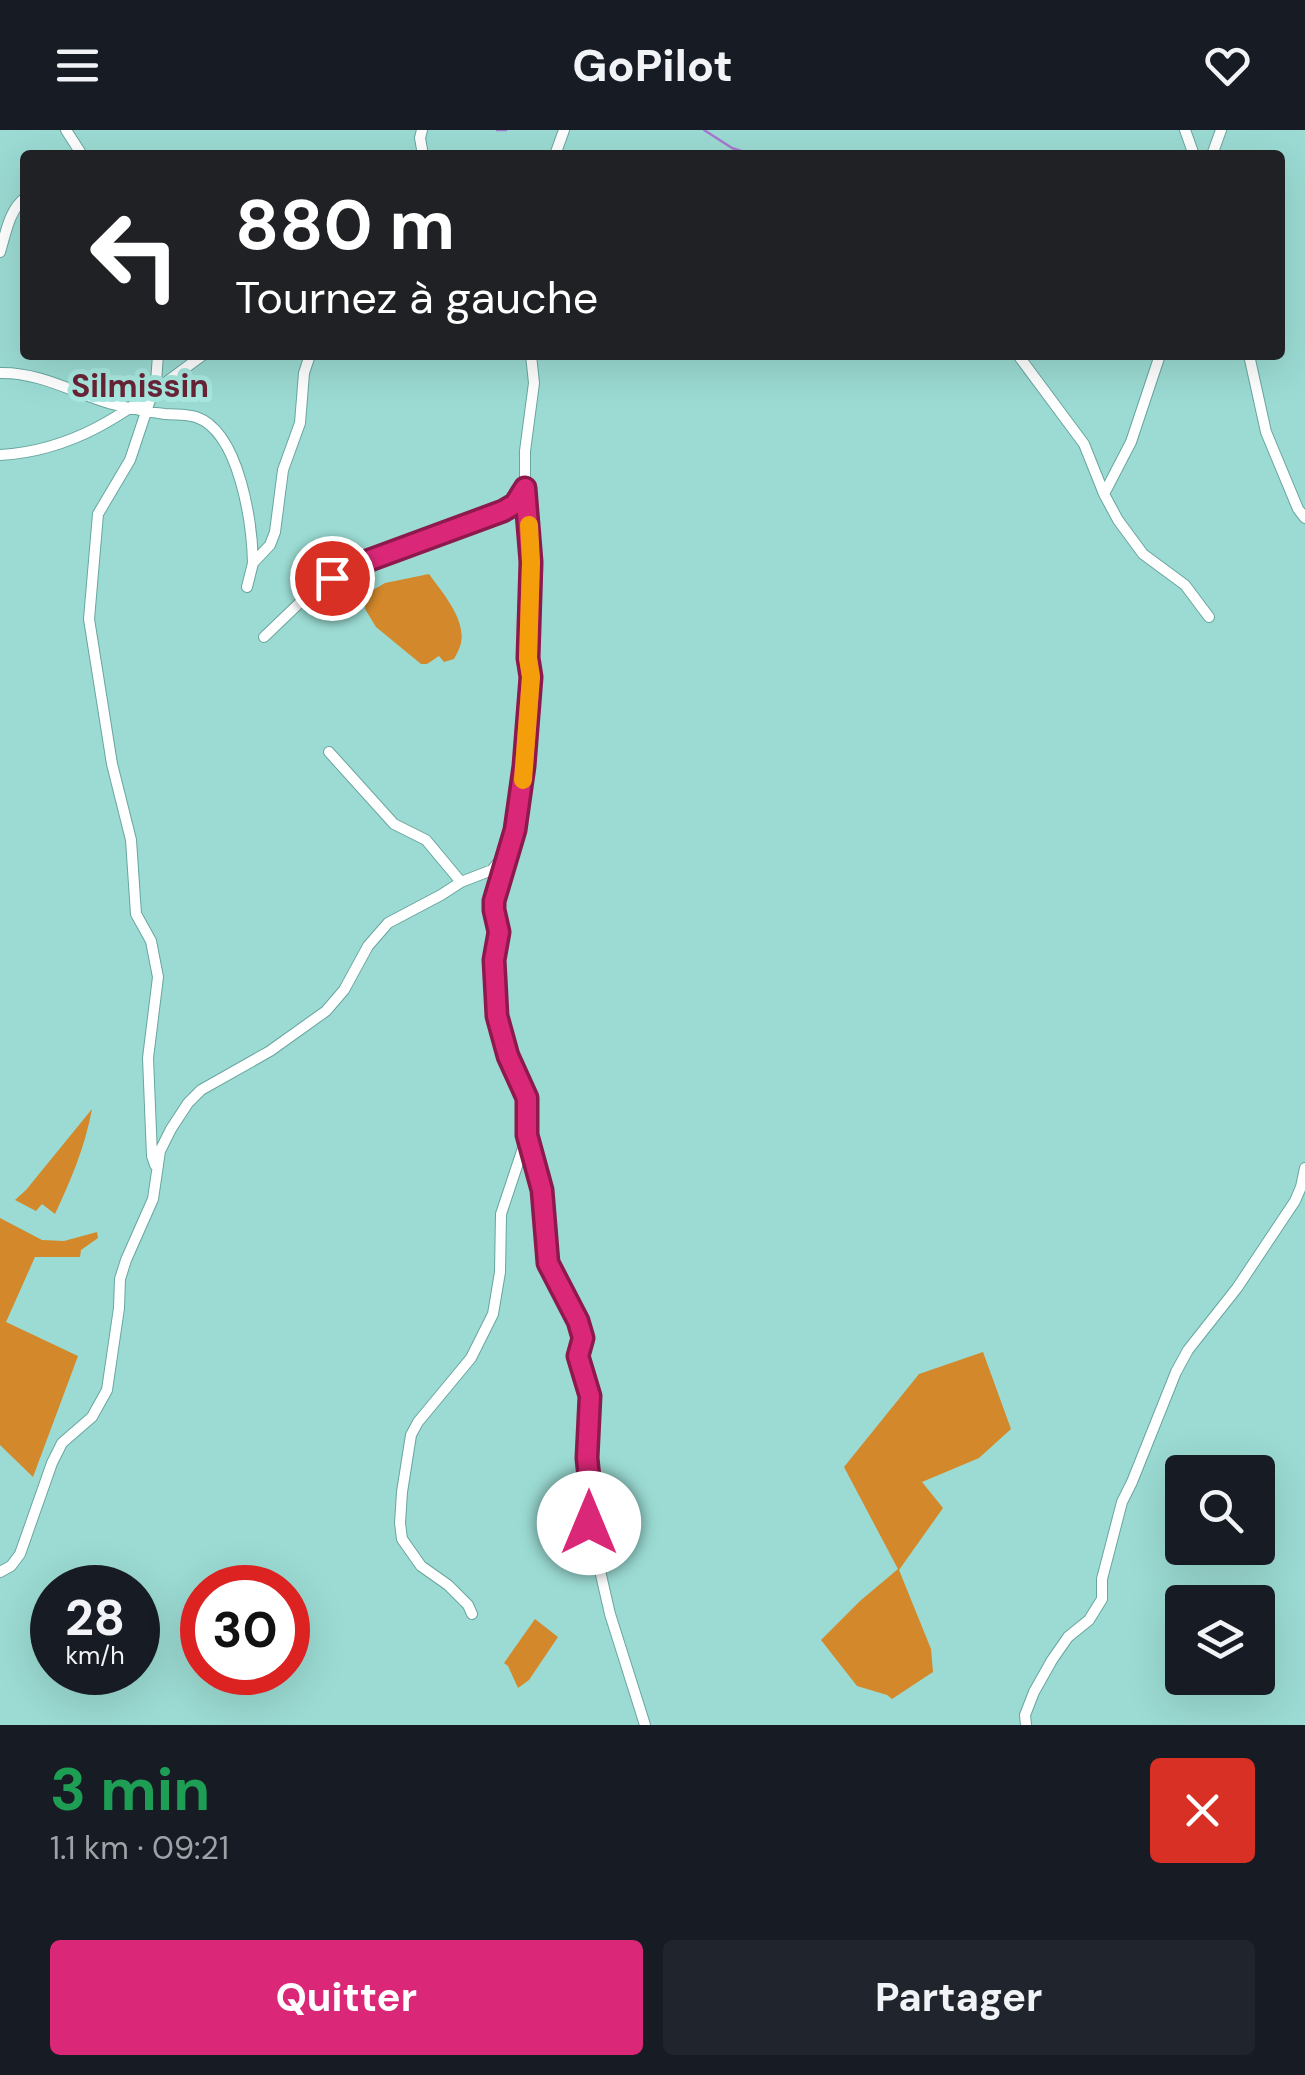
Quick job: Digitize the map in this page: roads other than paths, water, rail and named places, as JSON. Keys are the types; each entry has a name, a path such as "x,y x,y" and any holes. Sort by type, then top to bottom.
{"street":[{"path":"0,252 20,200"},
{"path":"156,1170 148,1058 158,977 151,941 136,914 132,840 112,764 89,619 98,514 130,460 158,360"},
{"path":"0,455 77,439 114,420 196,360"},
{"path":"253,563 270,545 275,532 283,470 300,423 308,360"},
{"path":"532,360 534,383 525,451 531,545 531,677 518,817 494,901 499,932 494,960 497,1016 508,1056 527,1098 527,1135 542,1190 548,1263 583,1338 578,1356 590,1396 589,1523 615,1631 645,1725"},
{"path":"1022,360 1084,444 1104,494 1143,554 1186,585 1210,616"},
{"path":"1104,494 1132,442 1158,360"},
{"path":"1250,360 1266,432 1305,518"},
{"path":"0,374 17,373 115,405 194,417 210,424 231,458 247,503 253,563 247,587"},
{"path":"264,636 312,590 332,578 359,564 503,511 515,504 525,488"},
{"path":"329,752 394,824 426,840 461,882"},
{"path":"0,1572 20,1554 62,1443 92,1417 107,1390 120,1279 152,1199 160,1151 188,1104 201,1090 270,1051 326,1011 344,990 368,946 388,923 461,882 492,870 508,848"},
{"path":"472,1614 448,1585 422,1566 402,1538 406,1463 411,1435 418,1422 471,1358 493,1314 500,1272 500,1222 527,1135"},
{"path":"1026,1725 1025,1714 1052,1660 1102,1599 1102,1579 1122,1502 1176,1372 1295,1200 1305,1168"}],"waterway":[{"path":"497,130 506,130"},
{"path":"704,130 738,150"}],"district":[{"name":"Silmissin","path":"140,386"}]}
